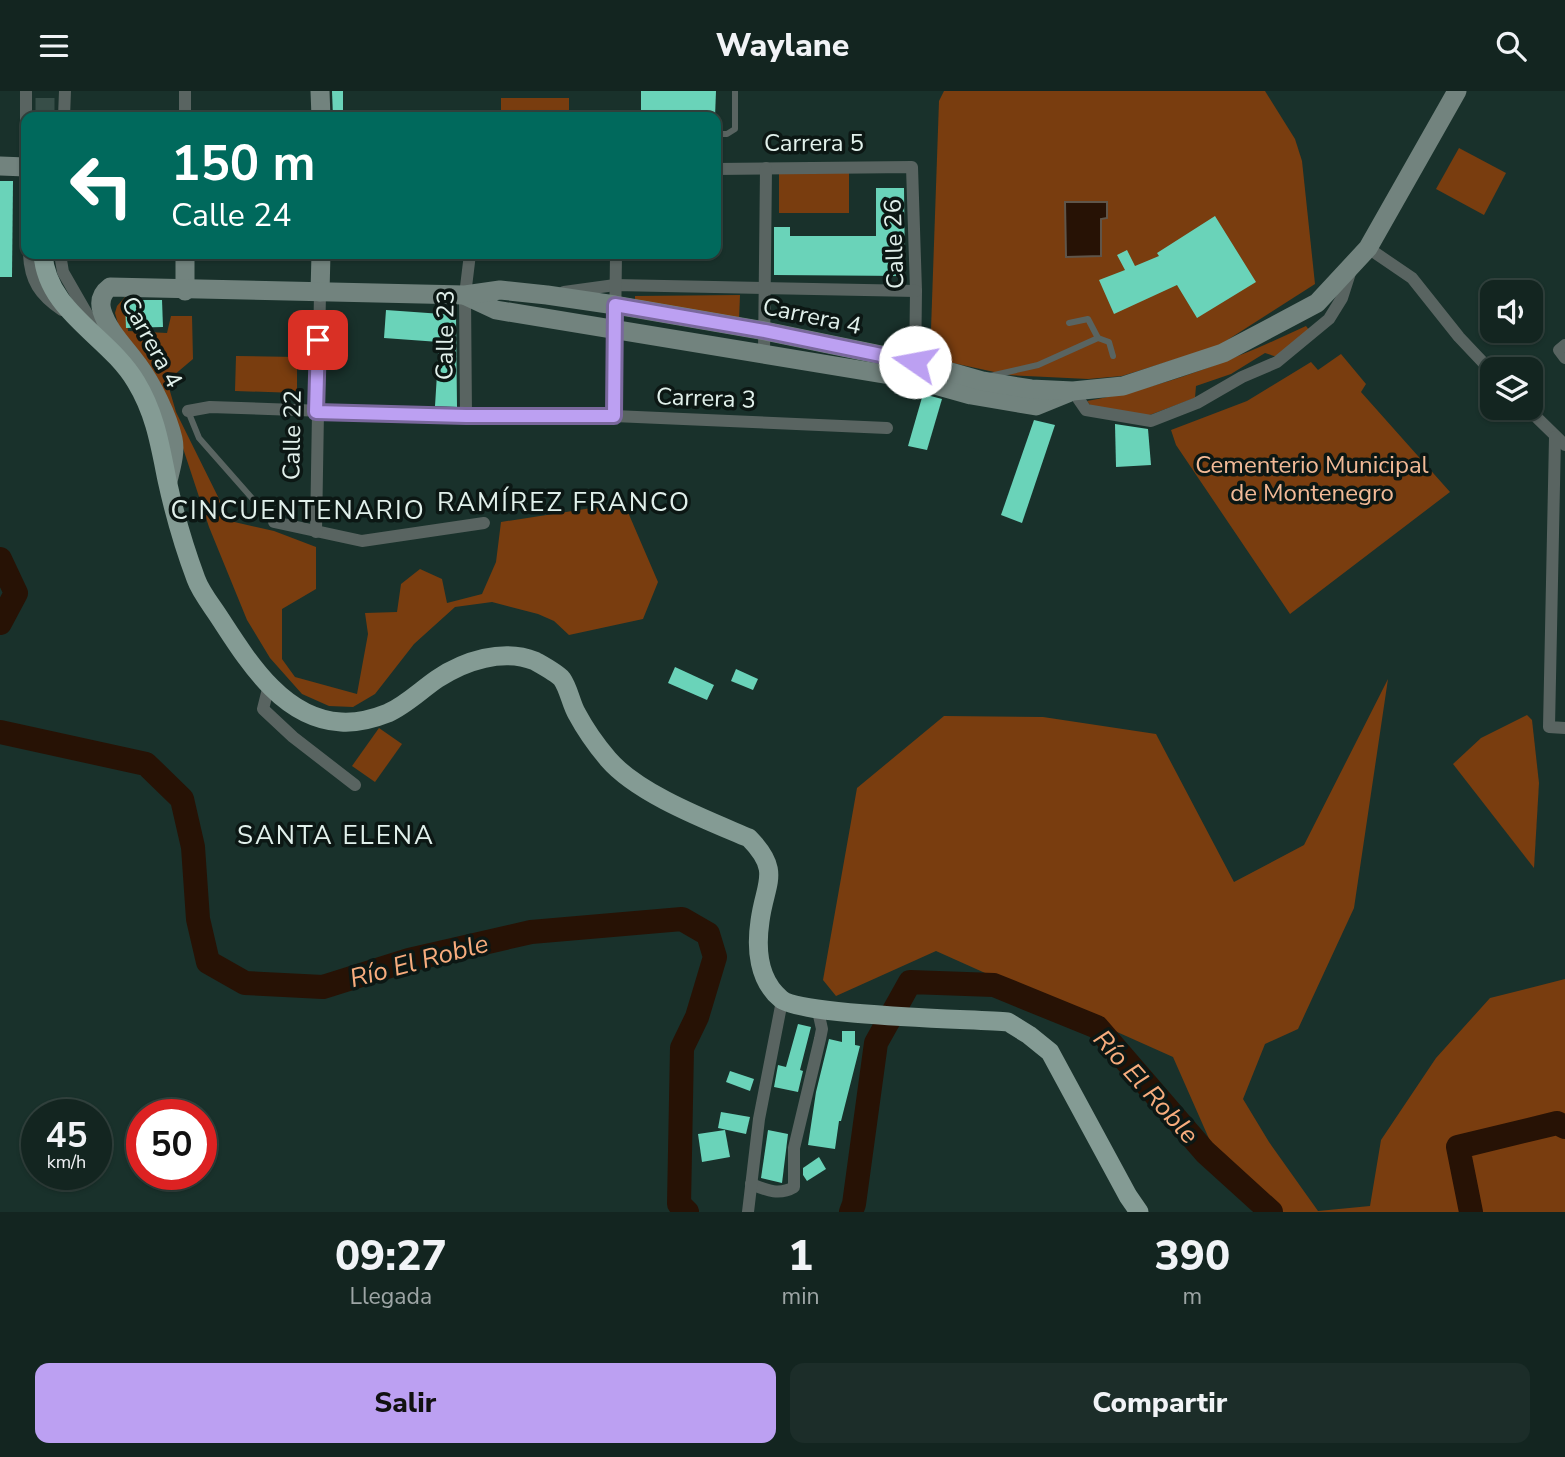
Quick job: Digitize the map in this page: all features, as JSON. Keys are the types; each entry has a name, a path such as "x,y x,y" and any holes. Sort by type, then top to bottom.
{"main road":[{"path":"320,91 321,112"},
{"path":"1073,391 1123,386 1223,353 1317,303 1368,248 1457,91"},
{"path":"0,166 21,167"},
{"path":"44,259 47,278 55,294 125,365 146,401 158,429 168,482 197,582 243,653 269,685 289,703 320,718 339,722 362,721 389,713 459,667 508,655 535,661 562,679 577,715 609,760 643,788 749,838 761,851 769,868 757,947 764,977 782,1001 818,1010 1008,1022 1050,1052 1139,1212"},
{"path":"185,291 186,259"},
{"name":"Calle 22","path":"320,292 321,259"},
{"name":"Carrera 4","path":"168,482 175,447 169,426 150,385 102,312 100,302 104,292 110,287 137,286 185,291 465,295 500,291 547,295 765,331 915,371 971,395 1036,407 1073,391"},
{"name":"Carrera 4","path":"465,295 496,310 764,353 915,371 1031,389 1073,391"}],"street":[{"path":"26,91 26,112"},
{"path":"64,112 65,91"},
{"path":"185,91 186,112"},
{"name":"Carrera 5","path":"721,169 912,167"},
{"name":"Calle 26","path":"912,167 916,291 915,371"},
{"path":"764,353 766,168"},
{"path":"1368,248 1412,278 1480,359"},
{"path":"30,259 32,280 40,292 81,322"},
{"path":"61,259 66,278 104,341"},
{"name":"Calle 23","path":"466,416 465,295 469,259"},
{"path":"614,416 616,259"},
{"path":"1073,391 1086,410 1151,421 1197,403 1242,377 1277,362 1329,319 1342,298 1352,267"},
{"name":"Carrera 4","path":"547,295 615,285 916,291"},
{"name":"Calle 22","path":"316,532 320,292"},
{"path":"1565,345 1559,351 1565,358"},
{"name":"Carrera 3","path":"188,411 210,407 466,416 614,416 887,428"},
{"path":"1539,420 1560,441 1549,727 1565,727"},
{"path":"274,522 362,541 484,523"},
{"path":"269,685 262,709 355,785"},
{"path":"748,1212 759,1119 782,1001"},
{"path":"751,1184 771,1192 786,1192 794,1187 794,1148 822,1029 818,1010"}],"lane":[{"path":"721,134 727,134 734,129 735,91"},
{"path":"1069,323 1088,319 1098,338 1109,342 1113,356"},
{"path":"982,381 992,374 1038,365 1098,338"},
{"path":"188,411 199,438 274,522"}],"green space":[{"path":"944,91 1265,91 1295,139 1302,161 1315,284 1218,346 1122,376 1088,379 1008,375 930,358 939,101"},
{"path":"501,98 569,98 569,112 501,112"},
{"path":"1459,148 1506,173 1484,215 1436,189"},
{"path":"779,172 849,173 849,213 779,213"},
{"path":"740,295 739,320 635,303 635,296"},
{"path":"125,297 128,331 167,333 171,316 192,316 193,359 167,381 176,412 230,521 274,531 316,547 316,589 282,609 282,659 295,677 357,694 368,634 365,613 397,612 401,584 420,569 442,579 447,603 482,594 496,562 501,522 624,503 658,582 643,619 569,635 554,621 538,614 492,602 455,607 414,644 375,694 353,707 329,706 302,694 270,658 247,620 209,527 176,427 120,331 115,313"},
{"path":"1306,326 1309,330 1277,357 1265,353 1231,374 1196,386 1195,398 1147,416 1091,406 1087,401 1144,388 1199,371"},
{"name":"Cementerio Municipal de Montenegro","path":"1341,354 1366,384 1361,392 1450,492 1290,614 1176,445 1171,430 1247,401 1311,362 1318,370"},
{"path":"236,356 297,357 297,393 235,391"},
{"path":"1388,679 1354,908 1298,1029 1265,1044 1243,1099 1269,1142 1318,1211 1370,1206 1381,1140 1436,1058 1490,998 1565,979 1565,1212 1258,1212 1214,1150 1173,1057 936,951 836,996 823,980 857,788 944,716 1043,717 1156,734 1234,882 1304,845"},
{"path":"1527,715 1532,720 1539,783 1534,868 1453,764 1481,738"},
{"path":"379,728 402,744 375,782 352,766"}],"shaded area":[{"path":"1065,202 1107,202 1107,218 1101,219 1101,256 1066,257"}],"building":[{"path":"332,91 343,91 343,112 333,112"},
{"path":"641,91 716,91 715,112 641,112"},
{"path":"0,181 13,181 12,277 0,277"},
{"path":"876,188 904,188 905,276 774,275 774,227 790,227 790,236 876,236"},
{"path":"1215,216 1256,282 1197,318 1177,285 1114,314 1099,280 1125,270 1117,255 1127,250 1135,266 1159,256 1157,253"},
{"path":"125,300 162,300 163,327 126,328"},
{"path":"386,310 456,315 457,407 435,406 439,342 384,338"},
{"path":"923,394 942,399 927,450 908,446"},
{"path":"1034,420 1055,425 1022,523 1001,515"},
{"path":"1115,424 1148,429 1151,465 1116,467"},
{"path":"675,667 714,685 707,700 668,683"},
{"path":"736,669 758,679 753,690 731,681"},
{"path":"798,1024 811,1027 800,1070 803,1071 798,1092 774,1087 778,1065 786,1067"},
{"path":"842,1031 855,1031 855,1045 860,1046 839,1121 835,1149 808,1145 816,1092 829,1039 842,1042"},
{"path":"730,1071 754,1079 750,1091 726,1082"},
{"path":"721,1112 750,1117 746,1134 718,1128"},
{"path":"725,1130 730,1157 702,1162 698,1134"},
{"path":"768,1130 788,1134 782,1183 761,1178"},
{"path":"819,1157 826,1169 807,1181 803,1168"}],"waterway":[{"name":"Río El Roble","path":"0,559 16,593 0,623"},
{"name":"Río El Roble","path":"0,732 146,764 182,799 193,847 198,919 208,962 245,983 323,987 409,960 531,932 682,919 708,934 715,957 697,1017 682,1048 679,1204 687,1212"},
{"name":"Río El Roble","path":"851,1212 876,1043 910,982 994,985 1097,1027 1205,1152 1271,1212"},
{"name":"Río El Roble","path":"1471,1212 1458,1147 1557,1123 1565,1127"}],"tunnel":[{"path":"45,91 45,112"}],"district":[{"name":"RAMÍREZ FRANCO","path":"564,502"},
{"name":"CINCUENTENARIO","path":"298,510"},
{"name":"SANTA ELENA","path":"336,835"}],"route":[{"path":"318,340 316,412 614,416 615,305 765,331 915,362"}]}
